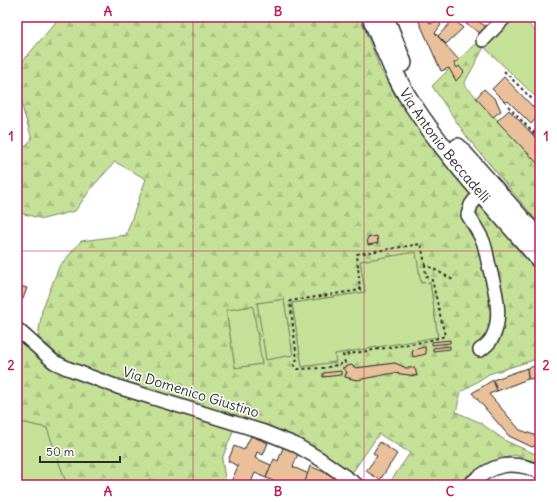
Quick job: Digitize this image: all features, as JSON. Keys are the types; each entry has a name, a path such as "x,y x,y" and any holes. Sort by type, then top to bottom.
{"main road":[{"name":"Via Antonio Beccadelli","path":"371,17 392,66 411,102 438,140 540,260"},
{"name":"Via Antonio Beccadelli","path":"385,17 404,65 433,115 451,139 540,240"}],"lane":[{"path":"483,40 505,17"},
{"path":"480,350 488,345 493,335 497,316 497,298 483,241 468,215 471,205 481,192"},
{"name":"Via Domenico Giustino","path":"17,329 54,362 67,368 118,387 264,432 294,444 357,485"},
{"path":"472,484 498,466 510,464 540,472"}],"path":[{"path":"504,71 540,107"},
{"path":"508,106 540,140"},
{"path":"533,132 540,126"},
{"path":"425,264 426,276 432,280 445,336 428,341 343,355 345,363 324,368 298,369 294,365 297,359 290,301 360,290 357,254 421,244 425,264 453,280"}],"green space":[{"path":"60,17 360,17 380,68 396,97 472,195 540,275 540,358 489,374 461,392 456,412 479,422 506,441 540,456 540,464 515,455 495,461 468,475 456,485 388,485 410,453 379,434 352,473 302,441 262,425 85,369 57,354 38,337 42,310 59,267 81,241 126,235 146,179 115,162 94,185 75,211 43,219 17,212 17,154 32,139 23,110 17,68","holes":["416,252 421,283 430,282 438,337 335,354 336,362 302,367 292,303 365,292 360,261","284,299 293,355 266,360 257,303","253,306 262,364 235,368 226,310","395,363 406,368 415,368 417,376 394,373 357,380 345,377 347,372 343,368 351,365 356,368"]},
{"path":"513,17 522,17 540,36 540,101 484,47"},
{"path":"479,40 484,47 464,84 540,166 540,225 467,137 432,86"},
{"path":"416,252 421,283 430,282 438,338 335,354 336,362 302,367 292,303 365,292 360,261"},
{"path":"284,299 293,355 266,360 257,303"},
{"path":"253,306 262,364 235,368 226,310"},
{"path":"17,338 43,362 73,378 147,403 234,429 222,459 226,485 171,485 149,479 146,485 67,485 47,428 17,421"},
{"path":"17,421 47,428 67,485 17,485"}],"building":[{"path":"417,17 435,17 428,21 431,24 437,19 441,25 435,33 459,60 454,63 457,68 459,66 464,72 456,81 449,68 441,71"},
{"path":"471,17 487,27 482,34 466,24"},
{"path":"454,19 463,28 446,44 438,36"},
{"path":"504,77 540,114 531,124 508,101 506,103 492,89"},
{"path":"484,89 496,100 501,111 493,117 476,98"},
{"path":"509,110 540,142 540,166 497,121"},
{"path":"377,236 378,243 368,245 367,238"},
{"path":"17,285 27,288 23,299 17,297"},
{"path":"450,340 450,343 432,345 432,342"},
{"path":"450,346 450,349 433,351 433,348"},
{"path":"425,347 426,354 413,357 412,350"},
{"path":"395,363 406,368 415,368 417,376 394,373 357,380 345,377 347,372 342,368 351,365 356,368"},
{"path":"540,365 540,378 528,379 527,368"},
{"path":"527,368 528,379 497,391 493,380"},
{"path":"341,371 341,375 323,377 323,373"},
{"path":"493,380 497,391 489,394 520,430 537,436 540,435 540,444 532,447 509,436 472,393"},
{"path":"251,436 268,443 263,455 257,452 255,458 271,465 266,478 255,473 250,485 230,484 238,466 228,461 234,446 244,450"},
{"path":"380,442 397,454 380,480 366,471 377,456 373,453"},
{"path":"284,445 299,451 293,467 309,474 304,485 283,485 266,478 274,459 278,461"},
{"path":"310,466 345,481 343,485 304,485"}]}
